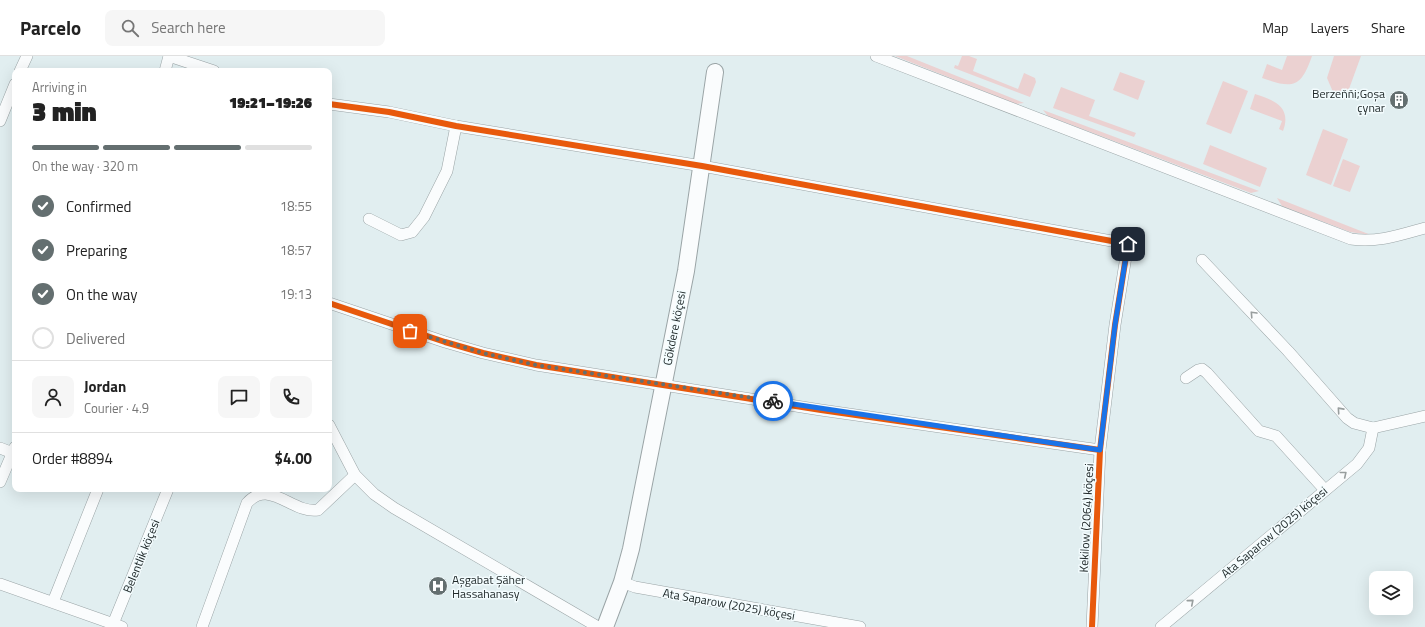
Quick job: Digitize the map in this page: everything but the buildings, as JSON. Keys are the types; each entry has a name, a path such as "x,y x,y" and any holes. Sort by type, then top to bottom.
{"street":[{"path":"21,68 27,56"},
{"path":"165,68 169,56 205,68"},
{"path":"876,56 1351,239 1366,241 1378,240 1425,228"},
{"name":"Gökdere köçesi","path":"605,627 622,582 631,549 686,271 715,72"},
{"path":"0,121 12,91"},
{"path":"332,104 389,112 456,126 702,166"},
{"path":"369,219 401,235 412,232 424,216 447,171 456,126"},
{"name":"Kekilow (2064) köçesi","path":"702,166 1128,244 1115,325 1100,450 1092,627"},
{"path":"1202,260 1347,418 1354,423 1373,428 1425,416"},
{"path":"332,304 438,340 483,353 536,365 1100,450"},
{"path":"1186,378 1202,369 1208,373 1259,431 1276,436 1324,490"},
{"name":"Ata Saparow (2025) köçesi","path":"1161,627 1357,464 1369,448 1373,428"},
{"path":"332,431 355,475 374,494 394,508 598,627"},
{"path":"0,448 12,450"},
{"path":"0,482 12,455"},
{"path":"202,627 247,503 252,497 262,493 269,494 310,512 318,510 355,475"},
{"path":"53,602 97,492"},
{"name":"Belentlik köçesi","path":"117,625 167,492"},
{"name":"Ata Saparow (2025) köçesi","path":"622,582 635,587 860,627"},
{"path":"0,584 117,625"}],"shaded area":[{"path":"895,56 907,56 1024,103 1016,104"},
{"path":"962,56 969,56 977,59 973,71 1018,89 1024,73 1035,78 1036,82 1030,97 954,68 955,65 958,66"},
{"path":"1287,56 1312,56 1308,67 1300,80 1294,83 1281,84 1262,78 1267,64 1282,70"},
{"path":"1334,56 1361,56 1345,100 1333,92 1327,78"},
{"path":"1120,72 1145,81 1138,100 1113,90"},
{"path":"1223,81 1248,91 1231,134 1206,124"},
{"path":"1061,87 1095,100 1089,116 1136,133 1134,137 1053,108"},
{"path":"1255,94 1269,99 1280,106 1285,116 1283,131 1279,129 1282,121 1250,109"},
{"path":"1043,110 1259,191 1251,193 1048,116"},
{"path":"1323,129 1348,139 1331,185 1306,175"},
{"path":"1210,145 1267,168 1260,187 1203,164"},
{"path":"1343,159 1360,166 1350,192 1333,186"},
{"path":"1277,198 1371,235 1350,232 1282,206"}],"cycle path":[{"path":"332,104 389,112 456,126 702,166 1128,244 1115,325 1100,450 1092,627"},
{"path":"332,304 445,342 483,353 536,365 821,410 1100,450"}],"way so far":[{"path":"410,331 483,353 536,365 773,401"}],"place":[{"name":"Berzeňňi;Goşa çynar","path":"1399,100"},
{"name":"Aşgabat Şäher Hassahanasy","path":"438,586"}],"route":[{"path":"773,401 821,410 1100,450 1115,325 1128,244"}]}
